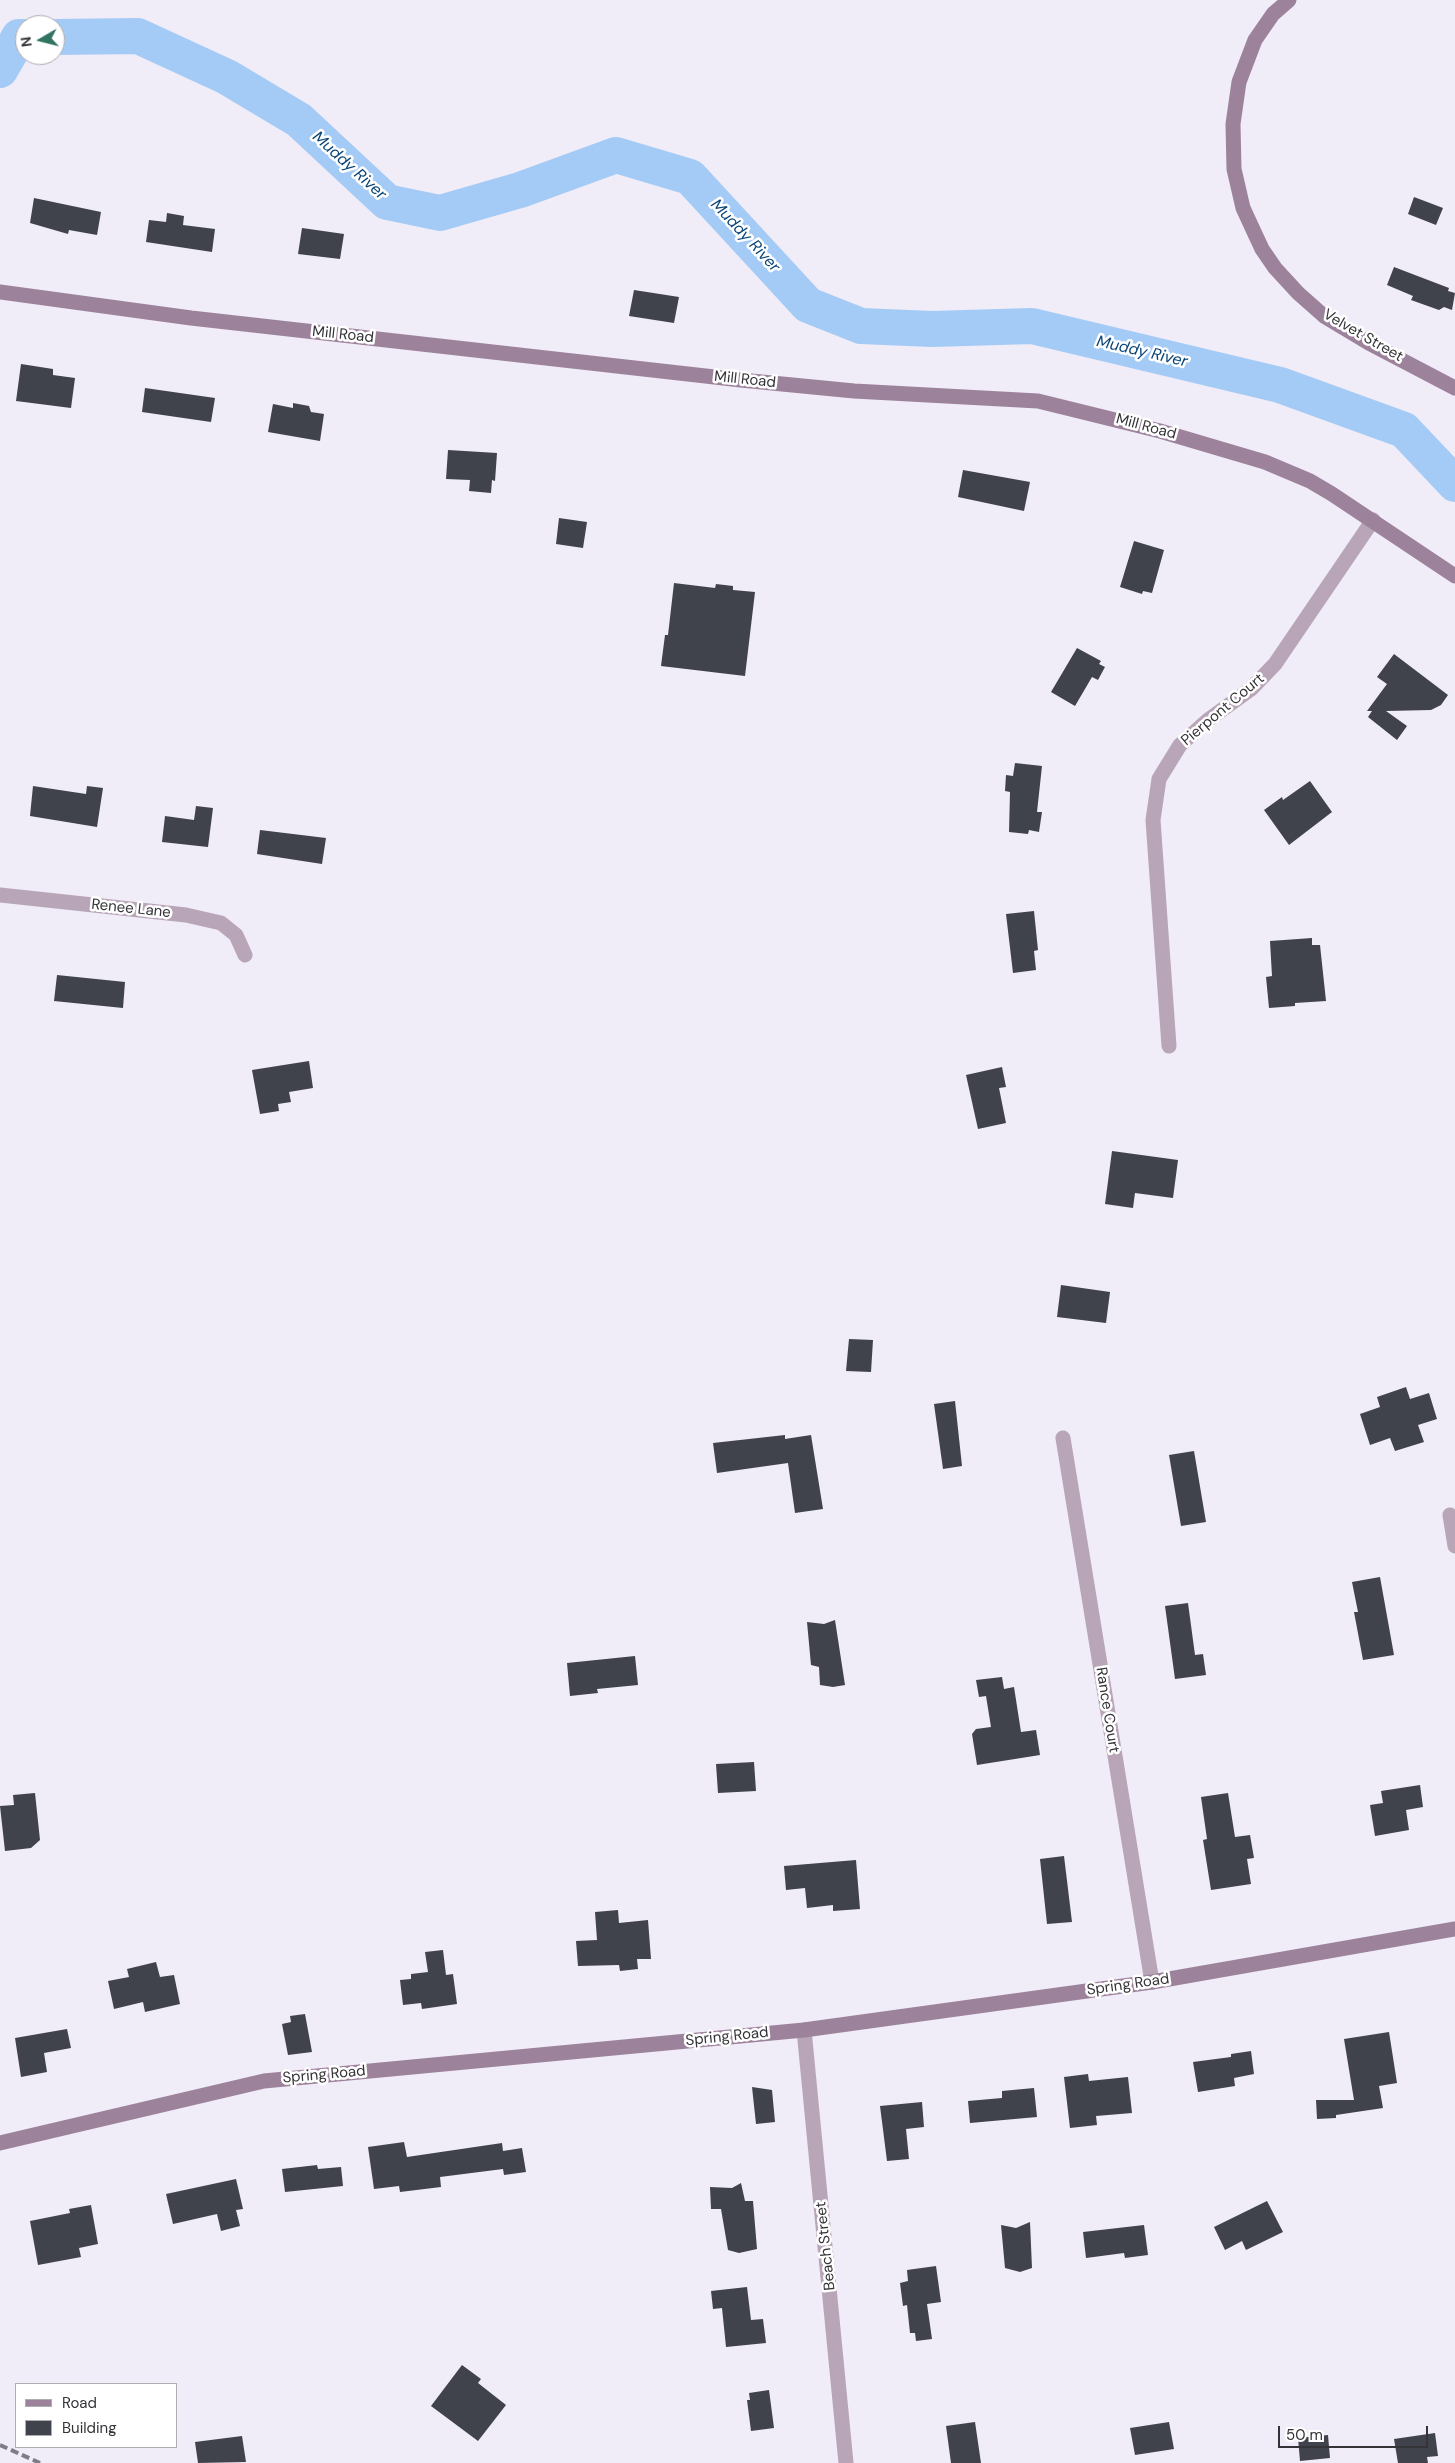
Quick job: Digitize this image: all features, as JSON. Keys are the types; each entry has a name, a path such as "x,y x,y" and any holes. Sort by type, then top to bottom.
{"street":[{"name":"Velvet Street","path":"1289,0 1273,14 1255,40 1239,82 1233,124 1234,169 1243,208 1262,249 1275,268 1298,293 1324,316 1369,343 1455,388"},
{"name":"Mill Road","path":"0,292 191,318 741,380 854,391 1038,401 1160,431 1265,462 1310,481 1373,520 1455,576"},
{"name":"Pierpont Court","path":"1169,1046 1153,820 1159,779 1180,745 1208,720 1251,689 1275,664 1373,520"},
{"name":"Renee Lane","path":"0,895 186,915 221,923 236,935 245,955"},
{"name":"Rance Court","path":"1063,1438 1152,1982"},
{"path":"1450,1515 1455,1546"},
{"name":"Spring Road","path":"0,2143 264,2081 804,2030 1152,1982 1455,1929"},
{"name":"Beach Street","path":"804,2030 846,2463"}],"building":[{"path":"1414,197 1443,208 1436,225 1408,214"},
{"path":"34,198 101,212 97,235 69,230 68,234 30,223"},
{"path":"167,213 184,216 183,225 215,229 212,252 146,242 149,220 166,222"},
{"path":"302,228 344,234 340,259 298,254"},
{"path":"1394,267 1449,288 1448,291 1455,293 1452,310 1444,307 1439,310 1411,300 1413,296 1387,285"},
{"path":"634,290 679,297 674,323 629,316"},
{"path":"21,364 53,369 53,375 75,378 71,408 16,401"},
{"path":"145,388 215,398 211,422 142,412"},
{"path":"293,403 309,406 311,412 324,414 320,441 268,432 273,404 293,408"},
{"path":"448,450 497,453 495,481 492,480 491,493 469,491 470,480 446,479"},
{"path":"963,470 1030,482 1024,511 958,497"},
{"path":"559,518 587,522 583,548 556,544"},
{"path":"1134,541 1164,550 1152,593 1143,591 1142,594 1120,587"},
{"path":"674,583 715,588 716,584 733,586 733,590 755,592 745,676 661,666 665,635 668,635"},
{"path":"1077,648 1101,661 1099,664 1105,667 1098,680 1092,677 1075,706 1051,692"},
{"path":"1394,654 1448,695 1441,705 1431,710 1386,711 1407,726 1397,740 1368,717 1372,711 1367,711 1387,684 1377,677"},
{"path":"1015,763 1042,766 1037,812 1042,812 1039,832 1029,830 1028,834 1009,832 1010,792 1005,791 1006,775 1013,776"},
{"path":"1310,781 1332,812 1289,845 1264,810 1282,797 1283,800"},
{"path":"33,786 86,794 87,786 103,788 97,827 30,816"},
{"path":"196,806 213,808 208,847 162,842 165,816 194,820"},
{"path":"260,830 326,838 322,864 257,854"},
{"path":"1034,911 1038,950 1034,951 1036,970 1013,973 1006,914"},
{"path":"1312,938 1312,945 1320,945 1326,1001 1295,1003 1295,1006 1269,1008 1266,977 1272,976 1270,941"},
{"path":"57,975 125,982 123,1008 54,1001"},
{"path":"309,1061 313,1088 289,1092 291,1102 278,1104 279,1111 260,1114 252,1070"},
{"path":"1002,1067 1006,1087 999,1088 1006,1123 978,1129 966,1075"},
{"path":"1112,1151 1178,1160 1173,1198 1135,1193 1133,1208 1105,1204"},
{"path":"1061,1285 1110,1292 1106,1323 1057,1317"},
{"path":"849,1339 873,1340 871,1372 846,1371"},
{"path":"1406,1387 1410,1399 1429,1393 1437,1419 1418,1425 1424,1442 1395,1451 1390,1438 1370,1445 1360,1414 1380,1407 1377,1397"},
{"path":"955,1401 962,1466 943,1469 934,1404"},
{"path":"785,1435 785,1439 811,1435 823,1509 795,1513 788,1463 717,1473 713,1443"},
{"path":"1194,1451 1206,1522 1181,1526 1169,1455"},
{"path":"1380,1577 1394,1655 1363,1660 1354,1612 1358,1612 1352,1582"},
{"path":"1188,1603 1195,1655 1203,1654 1206,1675 1175,1679 1165,1606"},
{"path":"835,1620 845,1685 833,1687 820,1685 819,1667 811,1665 807,1622 824,1624"},
{"path":"635,1656 638,1685 597,1689 598,1693 570,1696 567,1663"},
{"path":"1002,1677 1004,1689 1014,1687 1021,1732 1036,1730 1040,1755 977,1765 972,1734 976,1729 991,1727 986,1696 979,1697 976,1680"},
{"path":"754,1762 756,1791 718,1793 716,1764"},
{"path":"1420,1785 1423,1807 1406,1810 1409,1830 1375,1836 1370,1805 1383,1803 1381,1791"},
{"path":"35,1793 40,1840 31,1848 5,1851 0,1806 14,1805 13,1795"},
{"path":"1228,1793 1235,1837 1250,1835 1254,1858 1247,1859 1251,1884 1211,1890 1203,1840 1207,1839 1201,1797"},
{"path":"1064,1856 1072,1922 1047,1924 1040,1859"},
{"path":"856,1860 860,1909 833,1911 833,1905 807,1908 805,1888 786,1890 784,1866"},
{"path":"618,1910 619,1923 648,1920 651,1959 637,1959 638,1969 620,1971 619,1965 578,1966 576,1941 597,1940 595,1912"},
{"path":"443,1950 446,1975 453,1974 457,2004 422,2009 421,2003 403,2005 400,1980 411,1979 411,1974 428,1972 425,1952"},
{"path":"156,1962 160,1977 174,1975 180,2004 145,2012 143,2002 114,2009 108,1981 129,1977 127,1969"},
{"path":"305,2014 312,2052 288,2055 282,2024 291,2022 290,2016"},
{"path":"67,2029 71,2048 44,2053 47,2072 21,2077 15,2038"},
{"path":"1389,2032 1397,2083 1379,2086 1383,2108 1336,2115 1336,2118 1317,2119 1316,2100 1354,2100 1344,2039"},
{"path":"1251,2051 1254,2074 1234,2078 1235,2086 1198,2092 1193,2062 1231,2057 1231,2054"},
{"path":"1088,2074 1089,2081 1128,2077 1132,2113 1096,2116 1097,2125 1070,2128 1064,2077"},
{"path":"752,2087 772,2090 775,2122 756,2124"},
{"path":"1034,2088 1037,2117 970,2123 968,2101 1002,2098 1002,2091"},
{"path":"922,2102 924,2127 906,2129 909,2159 887,2161 880,2106"},
{"path":"404,2142 407,2157 502,2143 503,2151 522,2148 526,2172 504,2175 503,2169 440,2177 441,2187 400,2192 399,2186 374,2189 368,2147"},
{"path":"317,2165 318,2169 341,2167 343,2186 285,2192 282,2169"},
{"path":"236,2179 243,2209 236,2210 240,2226 221,2231 217,2214 173,2224 166,2194"},
{"path":"741,2183 745,2201 753,2201 757,2249 739,2253 728,2250 721,2209 711,2209 710,2187 732,2188"},
{"path":"1267,2201 1283,2232 1246,2250 1242,2241 1225,2250 1214,2227"},
{"path":"91,2205 98,2244 79,2248 81,2257 38,2265 30,2221 70,2213 69,2209"},
{"path":"1030,2222 1032,2268 1020,2272 1005,2268 1001,2225 1016,2228"},
{"path":"1144,2225 1148,2255 1125,2258 1124,2253 1086,2258 1083,2232"},
{"path":"936,2266 941,2302 927,2304 932,2339 916,2341 915,2333 910,2333 907,2305 903,2306 900,2283 908,2281 907,2270"},
{"path":"747,2287 751,2320 763,2319 766,2343 726,2347 722,2308 713,2309 711,2291"},
{"path":"462,2365 481,2379 478,2383 506,2405 478,2441 431,2406"},
{"path":"769,2390 774,2428 751,2431 747,2400 750,2400 749,2393"},
{"path":"975,2422 981,2463 951,2463 946,2426"},
{"path":"1169,2422 1174,2449 1135,2455 1130,2428"},
{"path":"1435,2433 1438,2456 1427,2457 1428,2463 1398,2463 1394,2439"},
{"path":"1328,2435 1330,2458 1300,2461 1298,2438"},
{"path":"242,2436 246,2462 198,2463 195,2442"}],"waterway":[{"name":"Muddy River","path":"65,37 138,36 227,77 299,120 387,202 440,213 520,190 616,155 690,177 808,305 861,326 932,329 1032,326 1280,385 1404,430 1455,484"},
{"name":"Muddy River","path":"0,70 15,44"}],"railway":[{"path":"0,2445 40,2463"}]}
